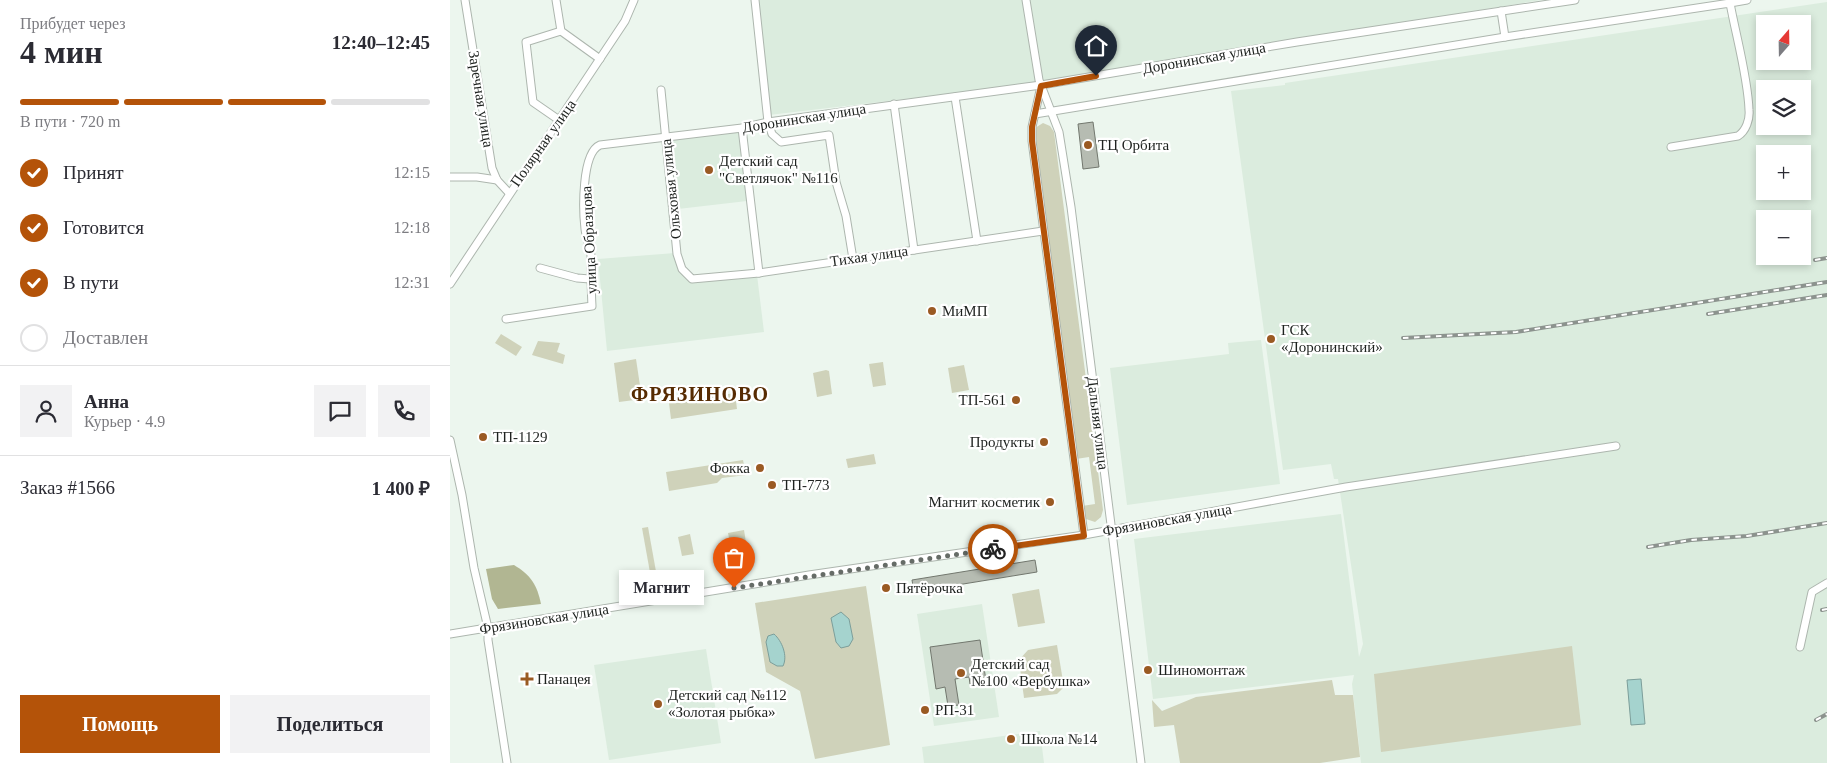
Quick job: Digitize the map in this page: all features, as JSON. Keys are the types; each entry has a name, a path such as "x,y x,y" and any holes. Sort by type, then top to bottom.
{"street":[{"name":"Заречная улица","path":"465,0 492,168 497,180 509,193"},
{"path":"556,0 561,31 600,59"},
{"name":"Полярная улица","path":"450,284 625,21 634,0"},
{"path":"755,0 768,122 772,134 781,142 829,135 836,182 846,216 854,259"},
{"name":"Дальняя улица","path":"1026,0 1041,86 1059,132 1071,207 1141,763"},
{"name":"Доронинская улица","path":"595,147 605,143 742,128 768,122 894,104 1041,86 1297,42 1575,0"},
{"path":"1035,114 1505,37 1747,0"},
{"path":"1671,147 1738,136 1743,133 1747,124 1749,111 1747,92 1730,3"},
{"path":"1502,11 1505,37"},
{"path":"559,120 534,102 526,42 561,31"},
{"name":"Дальняя улица","path":"1041,86 1032,141 1084,536"},
{"name":"Ольховая улица","path":"661,90 677,254 682,269 687,276 696,279"},
{"path":"955,97 976,241"},
{"path":"894,104 914,250"},
{"path":"742,128 759,272"},
{"name":"улица Образцова","path":"506,319 592,306 590,247 585,232 584,212 586,174 591,154 595,147"},
{"path":"450,177 477,176 497,180"},
{"name":"Тихая улица","path":"696,279 854,259 1043,231"},
{"path":"540,268 576,278 590,279"},
{"path":"450,440 462,495 474,568 488,628 488,640 507,763"},
{"name":"Фрязиновская улица","path":"450,634 800,577 1084,536 1346,487 1616,446"},
{"path":"1800,647 1812,592 1827,583"}],"shaded area":[{"path":"759,0 1541,0 1024,85 769,115"},
{"path":"1827,2 1827,763 1361,763 1352,684 1354,675 1153,699 1134,539 1341,514 1359,657 1363,644 1338,479 1334,479 1331,464 1283,470 1231,91 1285,85 1285,83"},
{"path":"1043,123 1050,126 1054,132 1103,510 1101,517 1095,522 1086,519 1082,506 1095,504 1089,457 1076,459 1033,135 1035,128"},
{"name":"Детский сад \"Светлячок\" №116","path":"739,131 747,201 678,209 670,139"},
{"path":"675,253 686,277 757,275 764,332 607,351 598,259"},
{"path":"501,334 522,347 516,356 495,343"},
{"path":"1261,340 1280,484 1127,505 1110,368 1229,354 1228,343"},
{"path":"538,341 560,343 557,352 565,355 563,364 532,355"},
{"path":"636,359 642,399 619,402 614,363"},
{"path":"883,362 886,385 873,387 869,364"},
{"path":"964,365 969,390 952,393 948,368"},
{"path":"829,371 832,394 817,397 813,373"},
{"path":"735,393 737,409 671,419 669,403"},
{"path":"874,454 876,464 848,468 846,459"},
{"path":"743,460 746,475 722,478 717,483 669,491 666,472"},
{"path":"648,527 657,577 651,578 642,528"},
{"path":"744,530 747,549 732,552 728,533"},
{"path":"690,534 694,554 682,556 678,537"},
{"path":"866,586 890,745 815,759 800,691 766,672 755,603"},
{"path":"1039,589 1045,623 1018,627 1012,594"},
{"path":"982,604 999,717 934,726 917,614"},
{"path":"1057,645 1064,687 1057,694 1024,698 1019,660 1028,650"},
{"path":"1572,646 1581,725 1381,752 1374,674"},
{"name":"Детский сад №112 «Золотая рыбка»","path":"706,649 721,743 609,760 594,665"},
{"path":"1332,680 1335,695 1353,695 1360,757 1320,763 1180,763 1174,725 1154,727 1152,700 1162,711 1196,697"},
{"name":"Школа №14","path":"1040,731 1044,763 924,763 922,747"}],"green space":[{"path":"514,565 532,581 541,604 498,609 492,599 486,569"}],"water":[{"path":"841,612 849,619 853,639 849,646 841,648 836,642 831,618"},
{"path":"774,634 783,649 785,658 783,666 777,666 770,662 766,642 768,636"},
{"path":"1641,679 1645,724 1631,725 1627,680"}],"building":[{"name":"ТЦ Орбита","path":"1093,122 1099,167 1083,169 1078,124"},
{"path":"1035,560 1037,572 914,592 912,580"},
{"name":"Детский сад №100 «Вербушка»","path":"980,640 986,681 970,684 969,677 955,679 959,705 948,706 945,687 936,689 930,647"}],"railway":[{"path":"1815,260 1827,258"},
{"path":"1403,338 1516,332 1827,282"},
{"path":"1708,314 1827,295"},
{"path":"1648,547 1691,540 1747,536 1827,523"},
{"path":"1822,610 1827,609"},
{"path":"1816,720 1827,714"}],"way so far":[{"path":"734,588 993,549"}],"place":[{"name":"ТЦ Орбита","path":"1088,145"},
{"name":"Детский сад \"Светлячок\" №116","path":"709,170"},
{"name":"МиМП","path":"932,311"},
{"name":"ГСК «Доронинский»","path":"1271,339"},
{"name":"ТП-561","path":"1016,400"},
{"name":"ТП-1129","path":"483,437"},
{"name":"Продукты","path":"1044,442"},
{"name":"Фокка","path":"760,468"},
{"name":"ТП-773","path":"772,485"},
{"name":"Магнит косметик","path":"1050,502"},
{"name":"Магнит","path":"734,588"},
{"name":"Пятёрочка","path":"886,588"},
{"name":"Шиномонтаж","path":"1148,670"},
{"name":"Детский сад №100 «Вербушка»","path":"961,673"},
{"name":"Панацея","path":"527,679"},
{"name":"Детский сад №112 «Золотая рыбка»","path":"658,704"},
{"name":"РП-31","path":"925,710"},
{"name":"Школа №14","path":"1011,739"}],"district":[{"name":"ФРЯЗИНОВО","path":"700,394"}],"route":[{"path":"993,549 1084,536 1031,133 1041,86 1096,76"}]}
